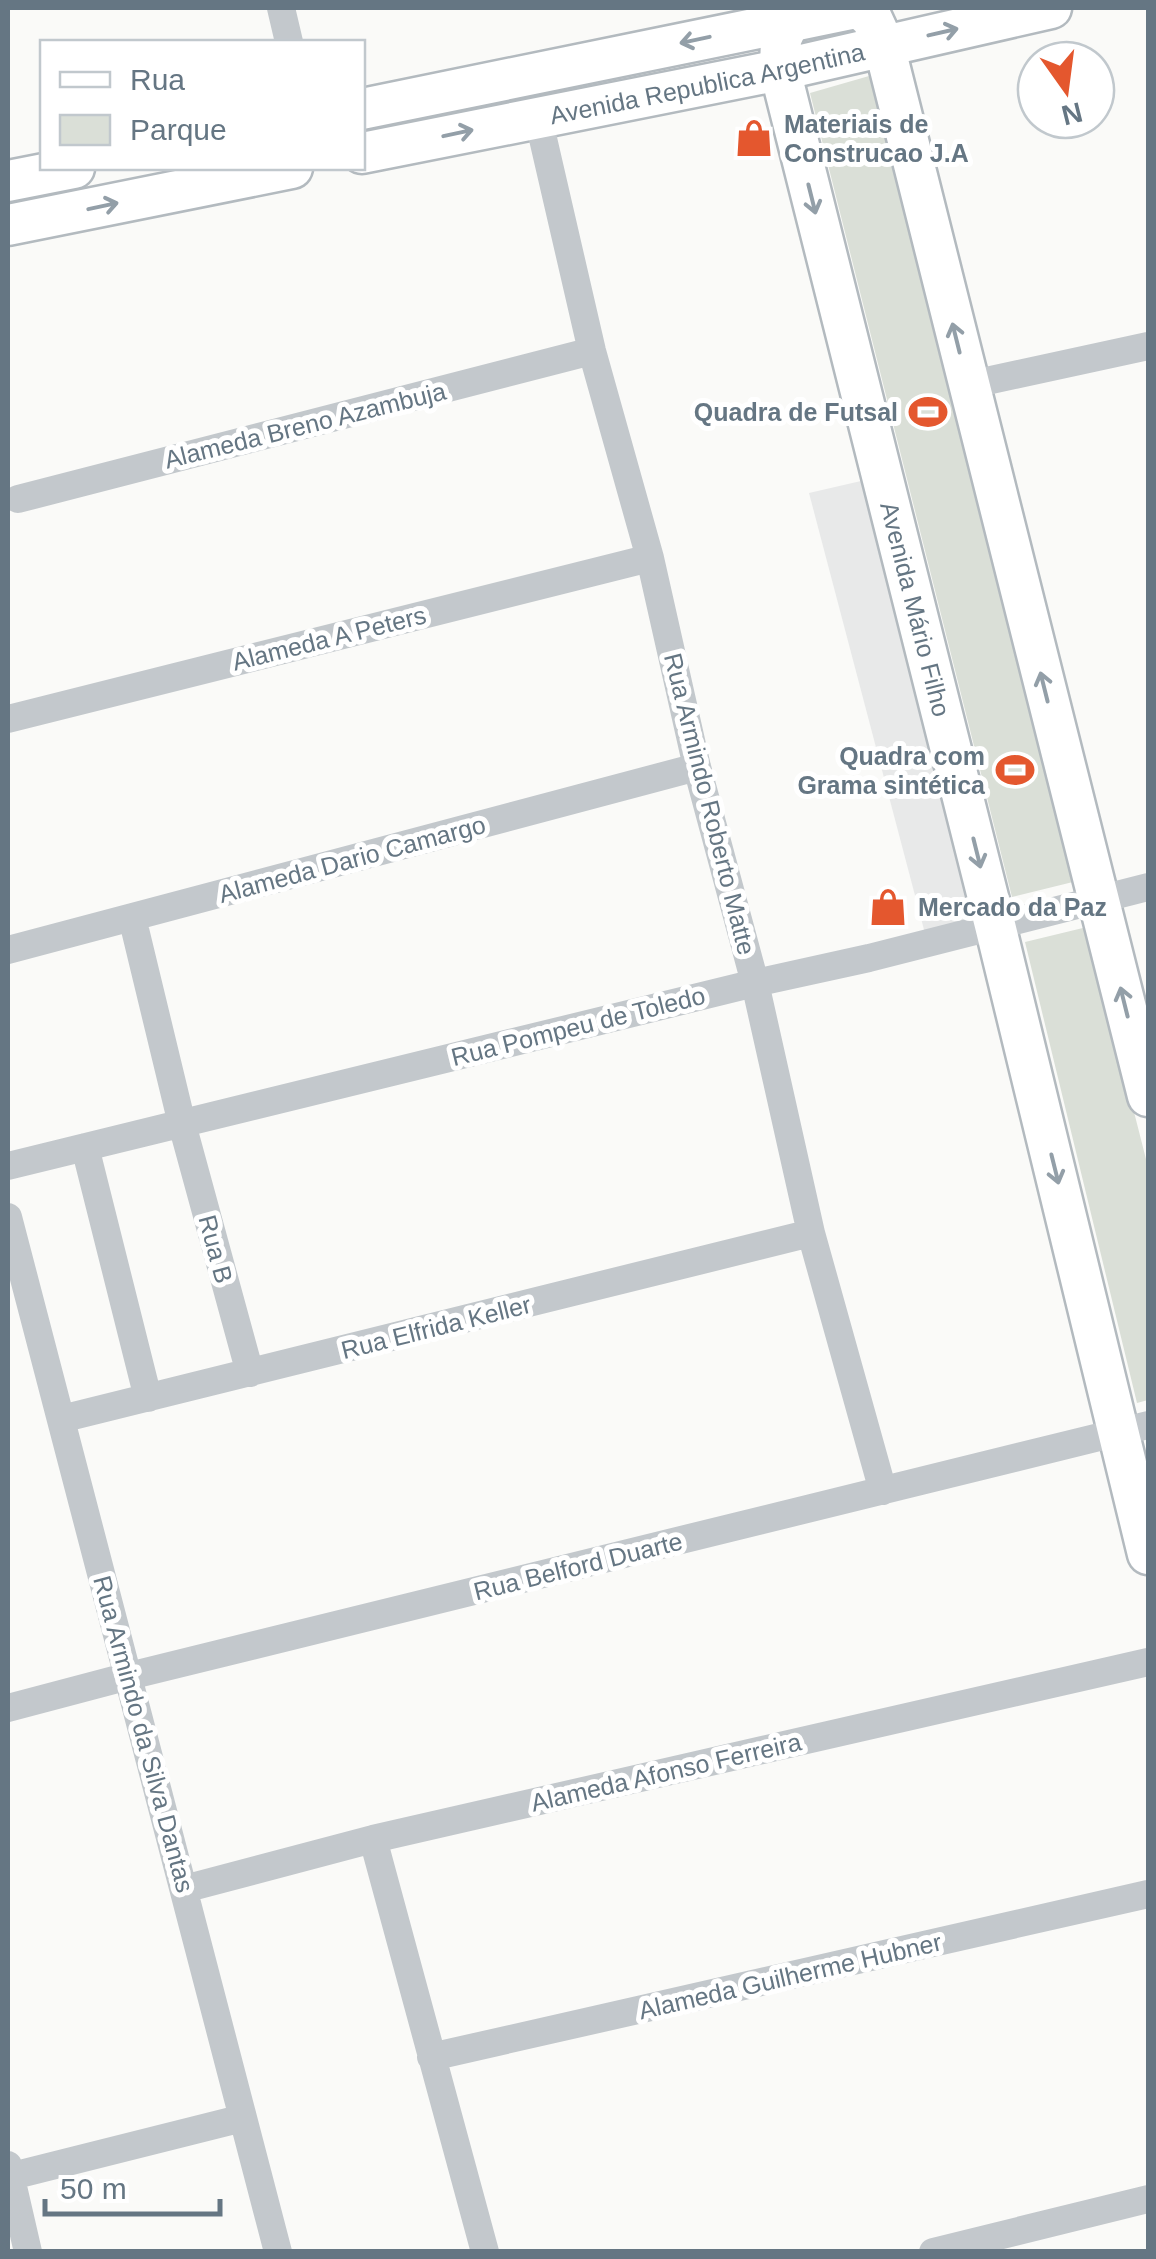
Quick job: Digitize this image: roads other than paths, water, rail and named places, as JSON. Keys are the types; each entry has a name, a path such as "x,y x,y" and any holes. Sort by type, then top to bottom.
{"main road":[{"name":"Avenida Republica Argentina","path":"365,107 792,14 858,8"},
{"path":"858,8 872,19 884,45 1148,1096"},
{"name":"Avenida Republica Argentina","path":"365,152 780,70 1051,8"},
{"path":"780,70 781,40 792,14"},
{"name":"Avenida Mário Filho","path":"780,70 995,924 1134,1429 1148,1554"},
{"path":"9,174 52,170"},
{"path":"16,224 282,170"}],"street":[{"path":"280,8 289,40"},
{"name":"Rua Armindo Roberto Matte","path":"538,116 592,351 650,558 697,768 755,983 811,1232 883,1491"},
{"path":"9,174 16,224"},
{"path":"968,385 1148,346"},
{"name":"Alameda Breno Azambuja","path":"18,499 592,351"},
{"name":"Alameda A Peters","path":"8,719 650,558"},
{"name":"Alameda Dario Camargo","path":"8,950 697,768"},
{"name":"Rua Pompeu de Toledo","path":"8,1166 1148,887"},
{"name":"Rua B","path":"132,917 182,1124 250,1373"},
{"path":"85,1147 148,1398"},
{"name":"Rua Armindo da Silva Dantas","path":"8,1217 278,2252"},
{"name":"Rua Elfrida Keller","path":"61,1419 811,1232"},
{"name":"Rua Belford Duarte","path":"8,1708 1134,1429"},
{"name":"Alameda Afonso Ferreira","path":"184,1888 373,1839 1148,1662"},
{"path":"373,1839 485,2252"},
{"name":"Alameda Guilherme Hubner","path":"430,2057 1148,1894"},
{"path":"28,2252 8,2173 243,2118"},
{"path":"933,2252 1148,2199"}],"place":[{"name":"Materiais de Construcao J.A","path":"754,138"},
{"name":"Quadra de Futsal","path":"928,412"},
{"name":"Quadra com Grama sintética","path":"1015,770"},
{"name":"Mercado da Paz","path":"888,907"}]}
